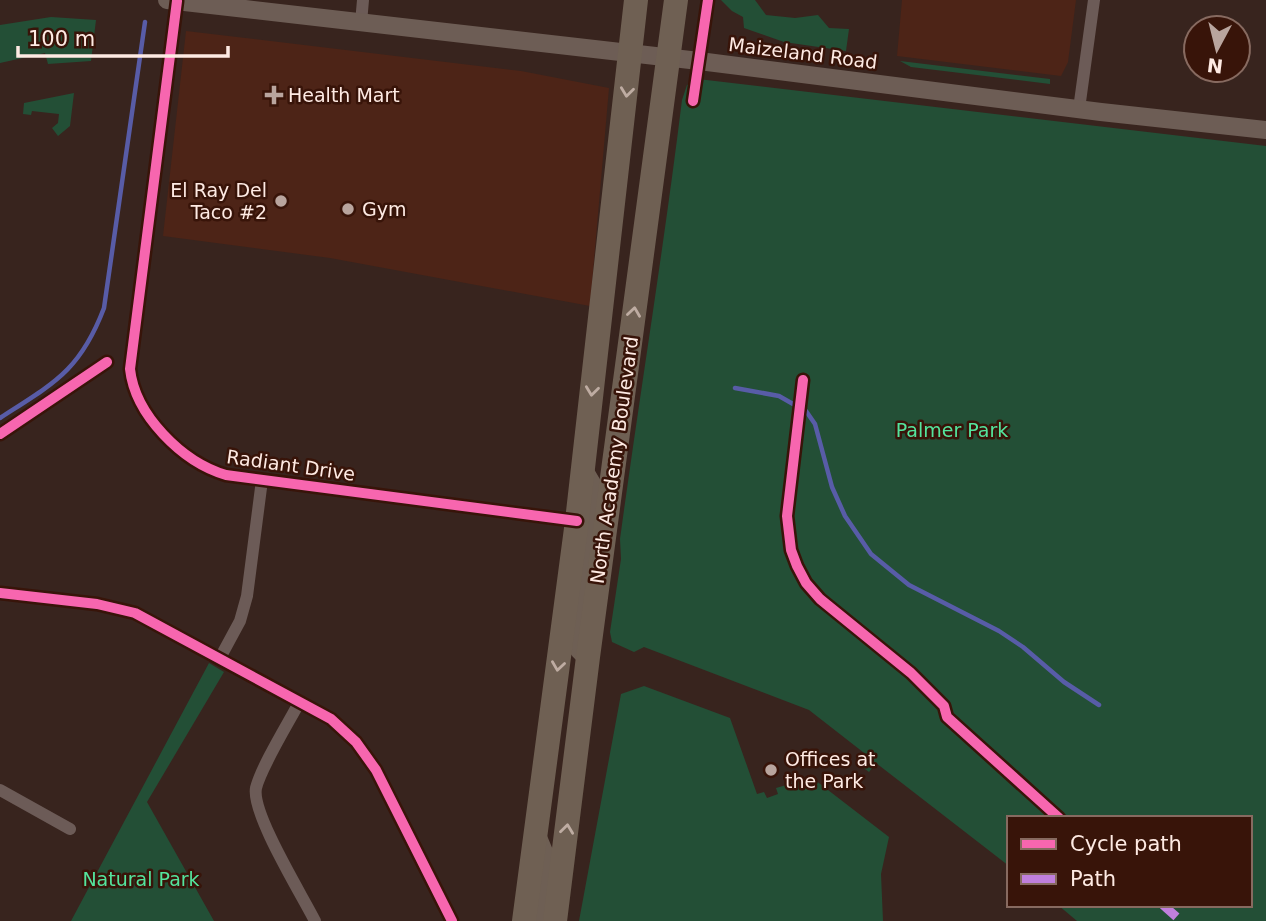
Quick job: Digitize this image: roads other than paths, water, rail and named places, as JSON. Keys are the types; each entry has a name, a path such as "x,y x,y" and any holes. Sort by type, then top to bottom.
{"highway":[{"name":"North Academy Boulevard","path":"524,921 577,521 636,0"},
{"name":"North Academy Boulevard","path":"555,921 676,0"}],"main road":[{"name":"Maizeland Road","path":"172,1 668,57 1266,130"},
{"path":"583,471 593,488 593,508 577,633 580,649 588,657"},
{"path":"535,834 545,858 539,921"}],"street":[{"path":"360,23 363,0"},
{"path":"1079,109 1094,0"},
{"name":"Radiant Drive","path":"172,1 130,369 134,392 148,418 193,458 214,471 262,480 577,521"},
{"path":"220,658 240,621 247,596 262,480"},
{"path":"0,593 84,602 124,610 156,623 300,701 345,730 367,755 387,790 452,921"},
{"path":"300,701 260,778 256,800 315,921"},
{"path":"0,790 70,829"}],"waterway":[{"path":"0,418 63,374 85,347 104,308 145,22"},
{"path":"735,388 779,396 793,404"},
{"path":"806,411 815,424 832,487 845,516 871,554 909,585 999,631 1023,647 1064,682 1099,705"}],"place":[{"name":"Health Mart","path":"274,95"},
{"name":"El Ray Del Taco #2","path":"281,201"},
{"name":"Gym","path":"348,209"},
{"name":"Offices at the Park","path":"771,770"}],"park label":[{"name":"Palmer Park","path":"952,430"},
{"name":"Natural Park","path":"141,879"}]}
